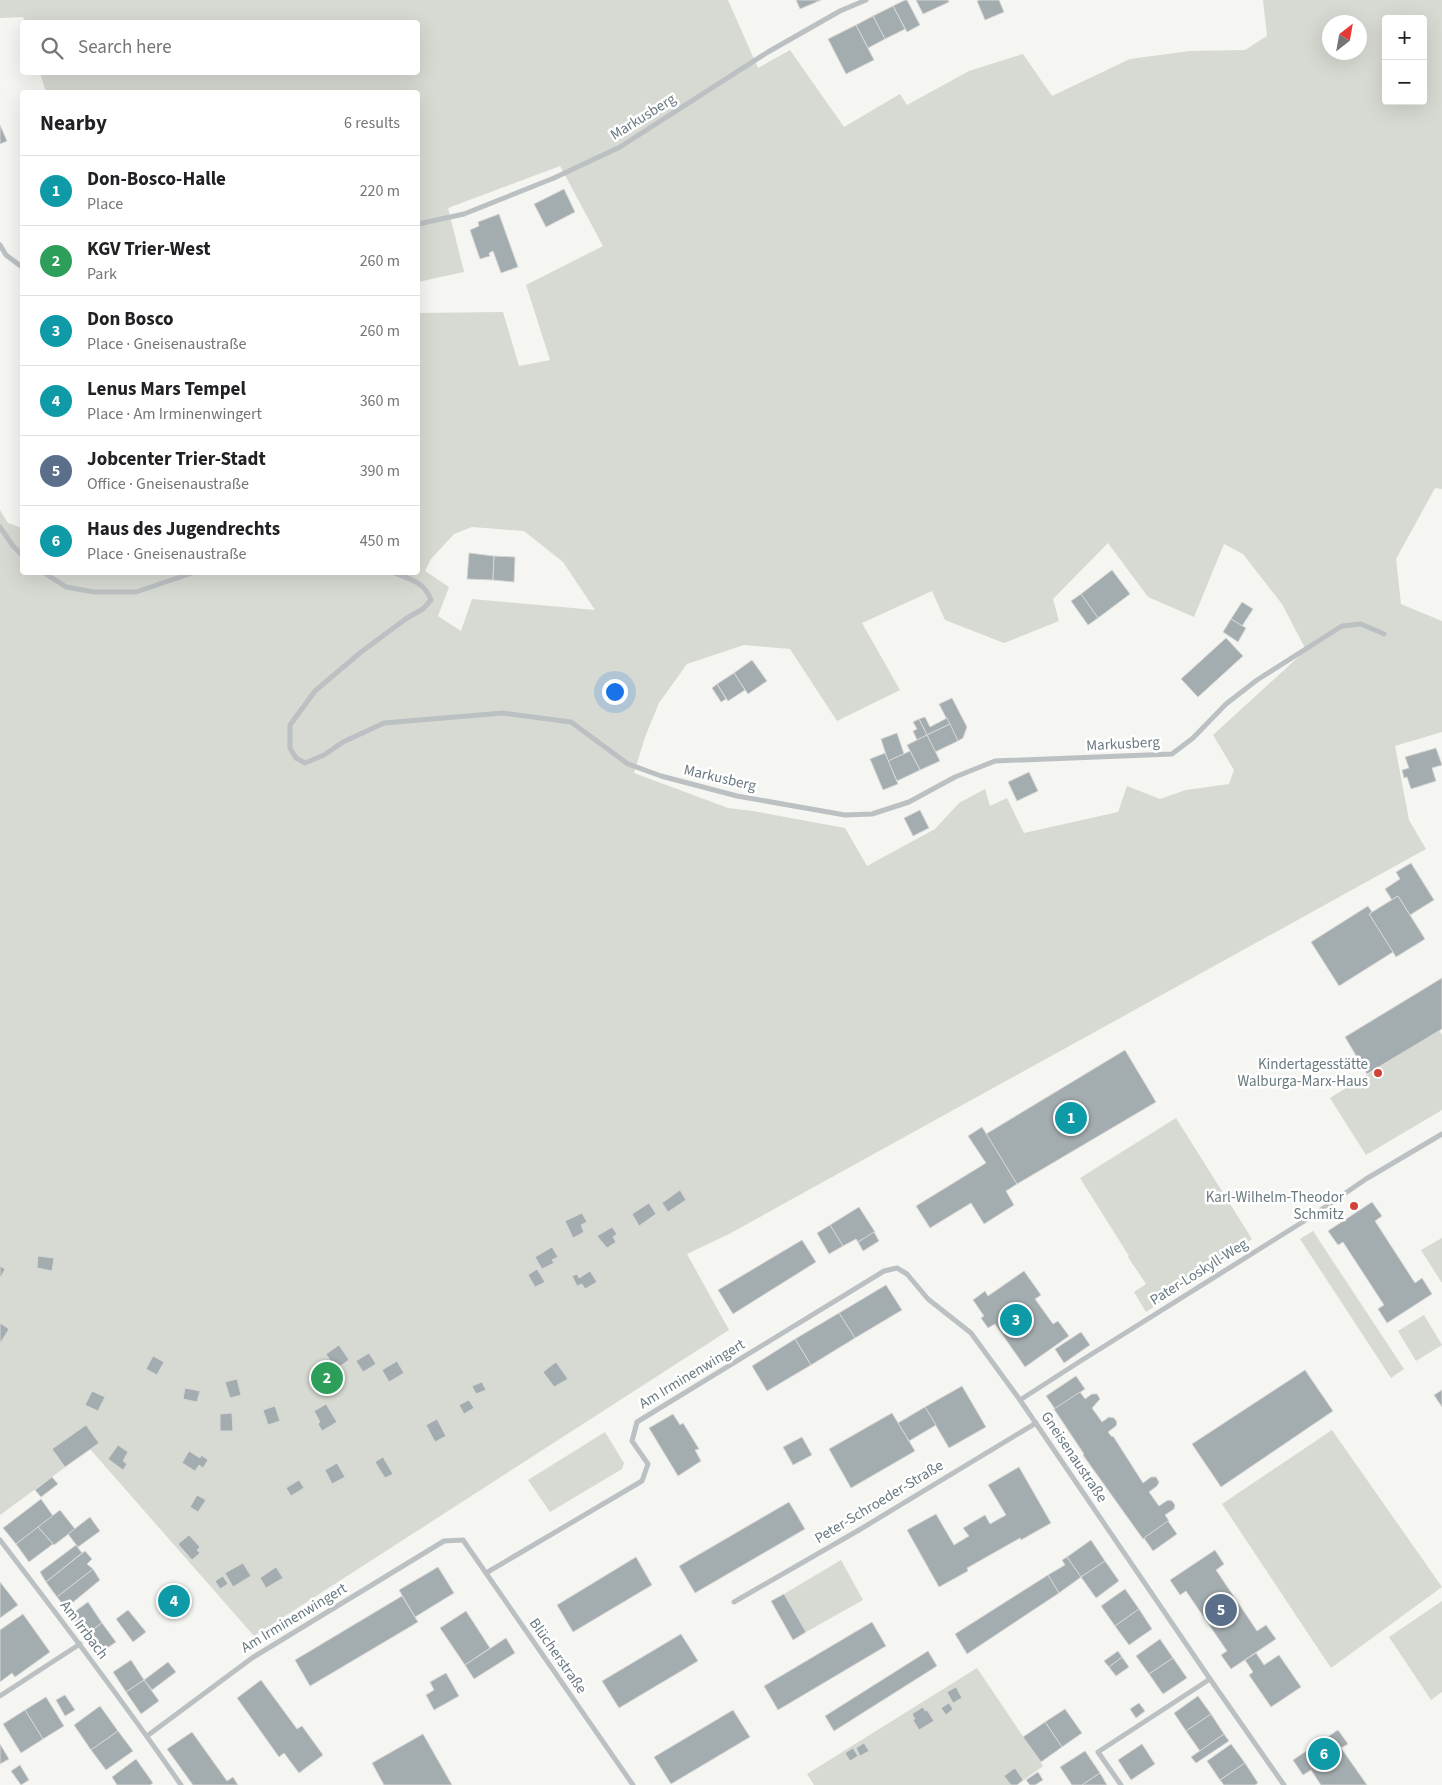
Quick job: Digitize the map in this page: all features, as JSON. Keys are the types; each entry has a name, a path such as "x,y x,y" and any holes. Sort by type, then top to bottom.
{"street":[{"name":"Markusberg","path":"420,224 464,214 554,178 620,147 768,52 840,11 866,0"},
{"path":"0,245 6,255 20,266"},
{"path":"0,527 20,553"},
{"path":"48,575 66,587 94,592 136,592 186,575"},
{"name":"Markusberg","path":"399,575 421,584 428,590 431,600 423,609 406,618 361,652 315,692 290,725 290,748 296,758 304,763 324,755 343,742 384,723 503,712 571,722 628,764 661,776 737,796 845,816 872,814 909,802 955,777 995,762 1172,754 1193,738 1226,704 1257,680 1342,626 1361,624 1384,634"},
{"name":"Pater-Loskyll-Weg","path":"1020,1400 1087,1356 1309,1218 1366,1179 1442,1134"},
{"name":"Gneisenaustraße","path":"897,1268 907,1274 928,1300 971,1333 1036,1423 1284,1785"},
{"name":"Am Irminenwingert","path":"486,1573 642,1481 648,1464 632,1441 637,1422 884,1271 897,1268"},
{"name":"Peter-Schroeder-Straße","path":"734,1602 859,1530 1036,1423"},
{"name":"Am Irrbach","path":"0,1540 80,1644 181,1785"},
{"name":"Am Irminenwingert","path":"147,1736 252,1658 444,1541 463,1540"},
{"name":"Blücherstraße","path":"463,1540 633,1785"},
{"path":"0,1696 80,1644"},
{"path":"1121,1785 1098,1752 1210,1679"}],"shaded area":[{"path":"0,0 728,0 758,68 790,50 844,127 900,94 907,105 969,71 1023,54 1052,96 1130,59 1190,51 1245,50 1267,36 1263,0 1442,0 1442,489 1435,488 1396,559 1401,604 1442,621 1442,732 1395,746 1409,820 1426,849 729,1234 687,1254 729,1330 254,1636 90,1449 0,1515 0,510 8,523 20,527 20,575 420,575 420,313 503,312 519,366 550,360 526,285 603,246 560,166 448,208 464,272 420,282 420,90 45,90 41,75 420,75 420,20 24,20 23,17 0,18","holes":["472,527 524,531 563,562 595,610 472,599 461,631 438,616 449,587 425,571 431,559 454,534","1108,543 1148,597 1194,617 1224,544 1243,554 1282,604 1306,650 1213,735 1234,770 1229,784 1186,790 1160,799 1127,786 1118,812 1024,833 1007,798 990,806 985,789 959,803 935,829 867,866 845,828 728,808 634,773 645,737 659,703 687,664 744,645 790,649 837,721 900,690 862,623 932,591 945,620 1004,643 1059,621 1053,599"]},
{"path":"1439,1030 1442,1035 1442,1110 1366,1155 1330,1098"},
{"path":"1176,1118 1252,1239 1146,1312 1134,1292 1146,1284 1080,1178"},
{"path":"1313,1231 1404,1369 1391,1378 1300,1239"},
{"path":"1442,1238 1442,1283 1421,1250"},
{"path":"1424,1315 1442,1345 1416,1361 1398,1331"},
{"path":"1332,1430 1442,1587 1331,1668 1222,1504"},
{"path":"605,1432 624,1463 622,1469 550,1512 528,1480"},
{"path":"841,1560 863,1600 806,1632 784,1594"},
{"path":"1442,1601 1442,1692 1431,1700 1389,1637"},
{"path":"977,1668 1043,1766 1017,1785 814,1785 807,1774"}],"building":[{"path":"796,0 821,0 800,9"},
{"path":"907,0 920,25 907,32 893,6"},
{"path":"916,0 948,0 949,2 923,14"},
{"path":"999,0 1004,12 985,20 977,1"},
{"path":"893,6 905,29 885,39 873,16"},
{"path":"873,16 885,39 868,48 856,25"},
{"path":"856,25 874,60 846,74 828,39"},
{"path":"0,125 7,141 0,144"},
{"path":"564,189 575,212 546,227 534,204"},
{"path":"499,214 518,267 501,273 493,251 489,253 490,256 480,259 470,230 479,226 478,222"},
{"path":"469,553 494,556 493,580 467,579"},
{"path":"494,556 515,557 514,582 493,580"},
{"path":"1112,570 1130,594 1098,618 1081,594"},
{"path":"1081,594 1098,618 1088,625 1071,601"},
{"path":"1242,602 1253,609 1242,626 1231,619"},
{"path":"1231,619 1246,628 1238,642 1223,632"},
{"path":"1226,638 1243,656 1198,697 1181,679"},
{"path":"752,660 767,681 748,694 734,673"},
{"path":"734,673 745,690 728,701 717,684"},
{"path":"717,684 726,699 721,702 712,688"},
{"path":"952,698 967,727 963,738 958,741 939,704"},
{"path":"925,717 930,727 947,718 950,724 927,735 919,719"},
{"path":"919,719 927,735 917,740 913,731 917,729 913,722"},
{"path":"950,724 958,741 935,752 927,735"},
{"path":"897,733 904,754 888,761 881,739"},
{"path":"927,735 940,761 920,770 907,745"},
{"path":"1436,748 1442,765 1432,768 1436,781 1411,789 1407,777 1404,778 1402,770 1409,768 1405,757"},
{"path":"910,751 920,770 897,781 888,761"},
{"path":"885,753 898,784 883,790 870,759"},
{"path":"1029,772 1038,791 1017,801 1008,782"},
{"path":"920,810 929,828 913,836 904,818"},
{"path":"1411,863 1434,900 1410,915 1398,896 1392,900 1385,889 1400,879 1396,872"},
{"path":"1398,896 1425,939 1396,957 1369,914"},
{"path":"1368,906 1372,912 1369,914 1393,952 1339,986 1311,942"},
{"path":"1442,978 1442,1029 1367,1074 1345,1037"},
{"path":"1125,1050 1156,1102 1017,1184 986,1134"},
{"path":"982,1127 1017,1184 1006,1191 1014,1205 984,1224 971,1203 930,1228 916,1206 986,1163 968,1136"},
{"path":"680,1190 686,1200 668,1212 662,1203"},
{"path":"1372,1202 1382,1216 1375,1221 1415,1283 1422,1278 1432,1294 1387,1323 1378,1309 1384,1305 1343,1242 1338,1245 1328,1231"},
{"path":"649,1203 656,1214 639,1226 632,1214"},
{"path":"859,1207 875,1232 858,1242 856,1239 843,1246 830,1225"},
{"path":"582,1213 587,1222 581,1225 584,1232 573,1238 565,1221"},
{"path":"830,1225 843,1246 829,1254 817,1233"},
{"path":"612,1227 617,1234 613,1237 616,1242 607,1248 597,1236"},
{"path":"874,1232 879,1241 863,1251 858,1242"},
{"path":"802,1240 816,1262 733,1314 718,1290"},
{"path":"552,1247 558,1257 552,1260 554,1263 542,1269 535,1257"},
{"path":"38,1256 54,1258 52,1271 37,1268"},
{"path":"0,1266 5,1269 1,1277 0,1276"},
{"path":"537,1269 545,1282 535,1287 528,1275"},
{"path":"590,1271 597,1282 585,1289 582,1284 577,1286 572,1276 577,1274 579,1278"},
{"path":"1024,1271 1041,1295 1035,1299 1053,1324 1058,1321 1069,1336 1025,1367 995,1324 988,1328 981,1318 984,1316 973,1300 985,1291 988,1296"},
{"path":"886,1285 902,1310 855,1338 839,1313"},
{"path":"839,1313 855,1338 811,1365 795,1339"},
{"path":"0,1323 9,1329 1,1342 0,1342"},
{"path":"1081,1332 1090,1345 1064,1363 1055,1349"},
{"path":"795,1339 811,1365 767,1391 752,1366"},
{"path":"339,1345 349,1360 336,1369 326,1354"},
{"path":"369,1353 376,1364 363,1372 356,1361"},
{"path":"153,1356 164,1362 157,1375 146,1369"},
{"path":"397,1361 404,1373 389,1382 382,1370"},
{"path":"556,1362 568,1379 554,1387 543,1372"},
{"path":"324,1367 327,1372 321,1375 318,1370"},
{"path":"1305,1370 1333,1411 1221,1487 1192,1444"},
{"path":"1076,1376 1085,1389 1055,1409 1046,1396"},
{"path":"237,1379 241,1395 230,1398 225,1382"},
{"path":"482,1382 486,1390 476,1394 472,1386"},
{"path":"962,1386 986,1427 949,1448 925,1407"},
{"path":"185,1388 200,1391 197,1402 183,1399"},
{"path":"1442,1390 1442,1407 1434,1395"},
{"path":"92,1391 105,1397 98,1411 85,1405"},
{"path":"1080,1392 1085,1399 1092,1394 1097,1394 1100,1399 1092,1408 1102,1422 1109,1417 1114,1418 1117,1422 1116,1426 1108,1432 1113,1436 1143,1483 1151,1477 1156,1477 1159,1482 1149,1492 1159,1506 1168,1500 1172,1501 1175,1505 1174,1509 1165,1515 1169,1521 1143,1539 1083,1455 1054,1409"},
{"path":"469,1400 474,1408 464,1414 459,1405"},
{"path":"326,1404 337,1422 322,1431 314,1411"},
{"path":"275,1406 280,1421 268,1425 263,1410"},
{"path":"925,1407 936,1425 909,1441 898,1423"},
{"path":"232,1413 233,1431 220,1431 220,1414"},
{"path":"892,1413 915,1451 851,1488 829,1449"},
{"path":"673,1414 680,1425 683,1423 699,1449 695,1450 701,1461 678,1476 649,1428"},
{"path":"437,1419 446,1436 435,1442 426,1425"},
{"path":"86,1425 99,1443 65,1467 52,1449"},
{"path":"802,1437 812,1455 793,1465 783,1447"},
{"path":"118,1445 128,1452 123,1461 127,1464 123,1470 108,1459"},
{"path":"189,1451 200,1458 201,1455 208,1460 203,1468 199,1465 195,1471 182,1463"},
{"path":"383,1457 393,1474 385,1478 375,1462"},
{"path":"337,1463 345,1477 332,1484 325,1470"},
{"path":"1019,1467 1051,1523 967,1568 968,1571 939,1587 907,1530 936,1514 954,1545 969,1536 963,1528 985,1515 990,1524 1006,1515 988,1485"},
{"path":"52,1477 58,1484 41,1497 35,1490"},
{"path":"299,1480 304,1488 291,1496 286,1488"},
{"path":"197,1495 206,1500 198,1512 190,1507"},
{"path":"41,1499 53,1516 16,1544 3,1528"},
{"path":"789,1502 805,1529 695,1593 679,1566"},
{"path":"60,1510 75,1529 54,1545 38,1527"},
{"path":"90,1517 100,1531 78,1547 68,1534"},
{"path":"1168,1521 1177,1534 1153,1551 1144,1538"},
{"path":"38,1527 53,1544 29,1562 16,1544"},
{"path":"189,1535 200,1547 197,1550 200,1553 192,1560 178,1544"},
{"path":"1091,1540 1105,1561 1081,1577 1067,1557"},
{"path":"76,1545 82,1553 46,1582 40,1572"},
{"path":"1215,1550 1224,1564 1216,1570 1257,1631 1266,1625 1276,1639 1231,1669 1221,1655 1227,1651 1186,1591 1180,1595 1170,1580"},
{"path":"85,1551 92,1559 87,1564 93,1569 57,1597 46,1582"},
{"path":"636,1557 652,1585 573,1632 557,1605"},
{"path":"1067,1557 1081,1577 1059,1593 1048,1575 1065,1565 1062,1560"},
{"path":"1105,1561 1119,1581 1096,1598 1081,1577"},
{"path":"243,1563 251,1576 233,1587 225,1573"},
{"path":"276,1567 283,1578 266,1588 260,1578"},
{"path":"438,1567 454,1593 415,1617 399,1590"},
{"path":"93,1569 100,1580 66,1608 57,1597"},
{"path":"1048,1575 1059,1593 967,1654 955,1634"},
{"path":"223,1576 228,1584 220,1589 215,1581"},
{"path":"0,1582 18,1605 0,1618"},
{"path":"1125,1589 1139,1609 1115,1626 1101,1606"},
{"path":"784,1594 806,1632 793,1640 771,1601"},
{"path":"402,1596 418,1622 310,1686 295,1660"},
{"path":"88,1602 102,1623 84,1636 70,1615"},
{"path":"1139,1609 1152,1629 1129,1645 1115,1626"},
{"path":"128,1610 146,1632 133,1642 116,1619"},
{"path":"466,1611 490,1648 465,1665 440,1628"},
{"path":"23,1614 50,1652 15,1677 12,1673 0,1682 0,1630"},
{"path":"872,1622 886,1646 778,1710 764,1686"},
{"path":"102,1623 116,1642 98,1654 84,1636"},
{"path":"681,1634 698,1661 619,1708 602,1681"},
{"path":"506,1638 515,1653 474,1679 465,1665"},
{"path":"1160,1639 1173,1658 1149,1674 1136,1656"},
{"path":"928,1651 937,1666 834,1731 825,1716"},
{"path":"1118,1651 1122,1657 1109,1667 1104,1661"},
{"path":"1256,1653 1264,1665 1279,1655 1301,1687 1271,1707 1249,1675 1253,1672 1245,1660"},
{"path":"1122,1657 1129,1667 1116,1676 1109,1667"},
{"path":"1173,1658 1187,1678 1163,1694 1149,1674"},
{"path":"131,1660 144,1680 126,1692 113,1672"},
{"path":"168,1662 176,1672 152,1690 144,1680"},
{"path":"446,1673 459,1696 434,1710 426,1695 434,1690 430,1682"},
{"path":"144,1680 159,1701 141,1714 126,1692"},
{"path":"261,1680 297,1729 302,1726 323,1755 299,1773 284,1753 279,1757 237,1698"},
{"path":"956,1687 962,1698 953,1703 947,1692"},
{"path":"65,1695 75,1710 65,1716 56,1700"},
{"path":"1198,1696 1211,1714 1186,1731 1174,1713"},
{"path":"46,1697 64,1726 43,1739 25,1710"},
{"path":"949,1703 953,1709 946,1715 941,1708"},
{"path":"1139,1703 1145,1711 1136,1718 1130,1709"},
{"path":"100,1706 118,1731 91,1750 74,1725"},
{"path":"923,1707 934,1721 919,1730 912,1714"},
{"path":"1065,1709 1082,1733 1062,1747 1045,1722"},
{"path":"25,1710 43,1739 21,1753 3,1724"},
{"path":"733,1710 750,1737 671,1784 654,1757"},
{"path":"1211,1714 1224,1734 1200,1751 1186,1731"},
{"path":"1045,1722 1062,1747 1041,1762 1023,1737"},
{"path":"1338,1730 1348,1744 1341,1748 1367,1785 1321,1785 1311,1770 1303,1775 1293,1760"},
{"path":"118,1731 133,1751 106,1770 91,1750"},
{"path":"192,1732 227,1781 233,1777 238,1785 193,1785 167,1749"},
{"path":"423,1734 452,1785 384,1785 372,1763"},
{"path":"1224,1734 1229,1741 1196,1763 1191,1757"},
{"path":"864,1743 869,1751 860,1756 856,1748"},
{"path":"0,1744 9,1759 0,1764"},
{"path":"1142,1744 1155,1764 1131,1780 1118,1760"},
{"path":"1231,1744 1245,1763 1220,1780 1207,1761"},
{"path":"853,1748 858,1756 850,1761 845,1753"},
{"path":"1085,1751 1100,1773 1082,1785 1072,1785 1060,1767"},
{"path":"136,1759 153,1783 150,1785 117,1785 112,1777"},
{"path":"1245,1763 1258,1783 1255,1785 1224,1785 1220,1780"},
{"path":"20,1765 29,1780 21,1785 11,1771"},
{"path":"1015,1768 1023,1780 1017,1785 1011,1785 1004,1776"},
{"path":"1038,1772 1043,1780 1035,1785 1030,1785 1026,1780"},
{"path":"1100,1773 1107,1785 1082,1785"}],"place":[{"name":"Kindertagesstätte Walburga-Marx-Haus","path":"1378,1073"},
{"name":"Don-Bosco-Halle","path":"1071,1118"},
{"name":"Karl-Wilhelm-Theodor Schmitz","path":"1354,1206"},
{"name":"Don Bosco","path":"1016,1320"},
{"name":"KGV Trier-West","path":"327,1378"},
{"name":"Lenus Mars Tempel","path":"174,1601"},
{"name":"Jobcenter Trier-Stadt","path":"1221,1610"},
{"name":"Haus des Jugendrechts","path":"1324,1754"}]}
